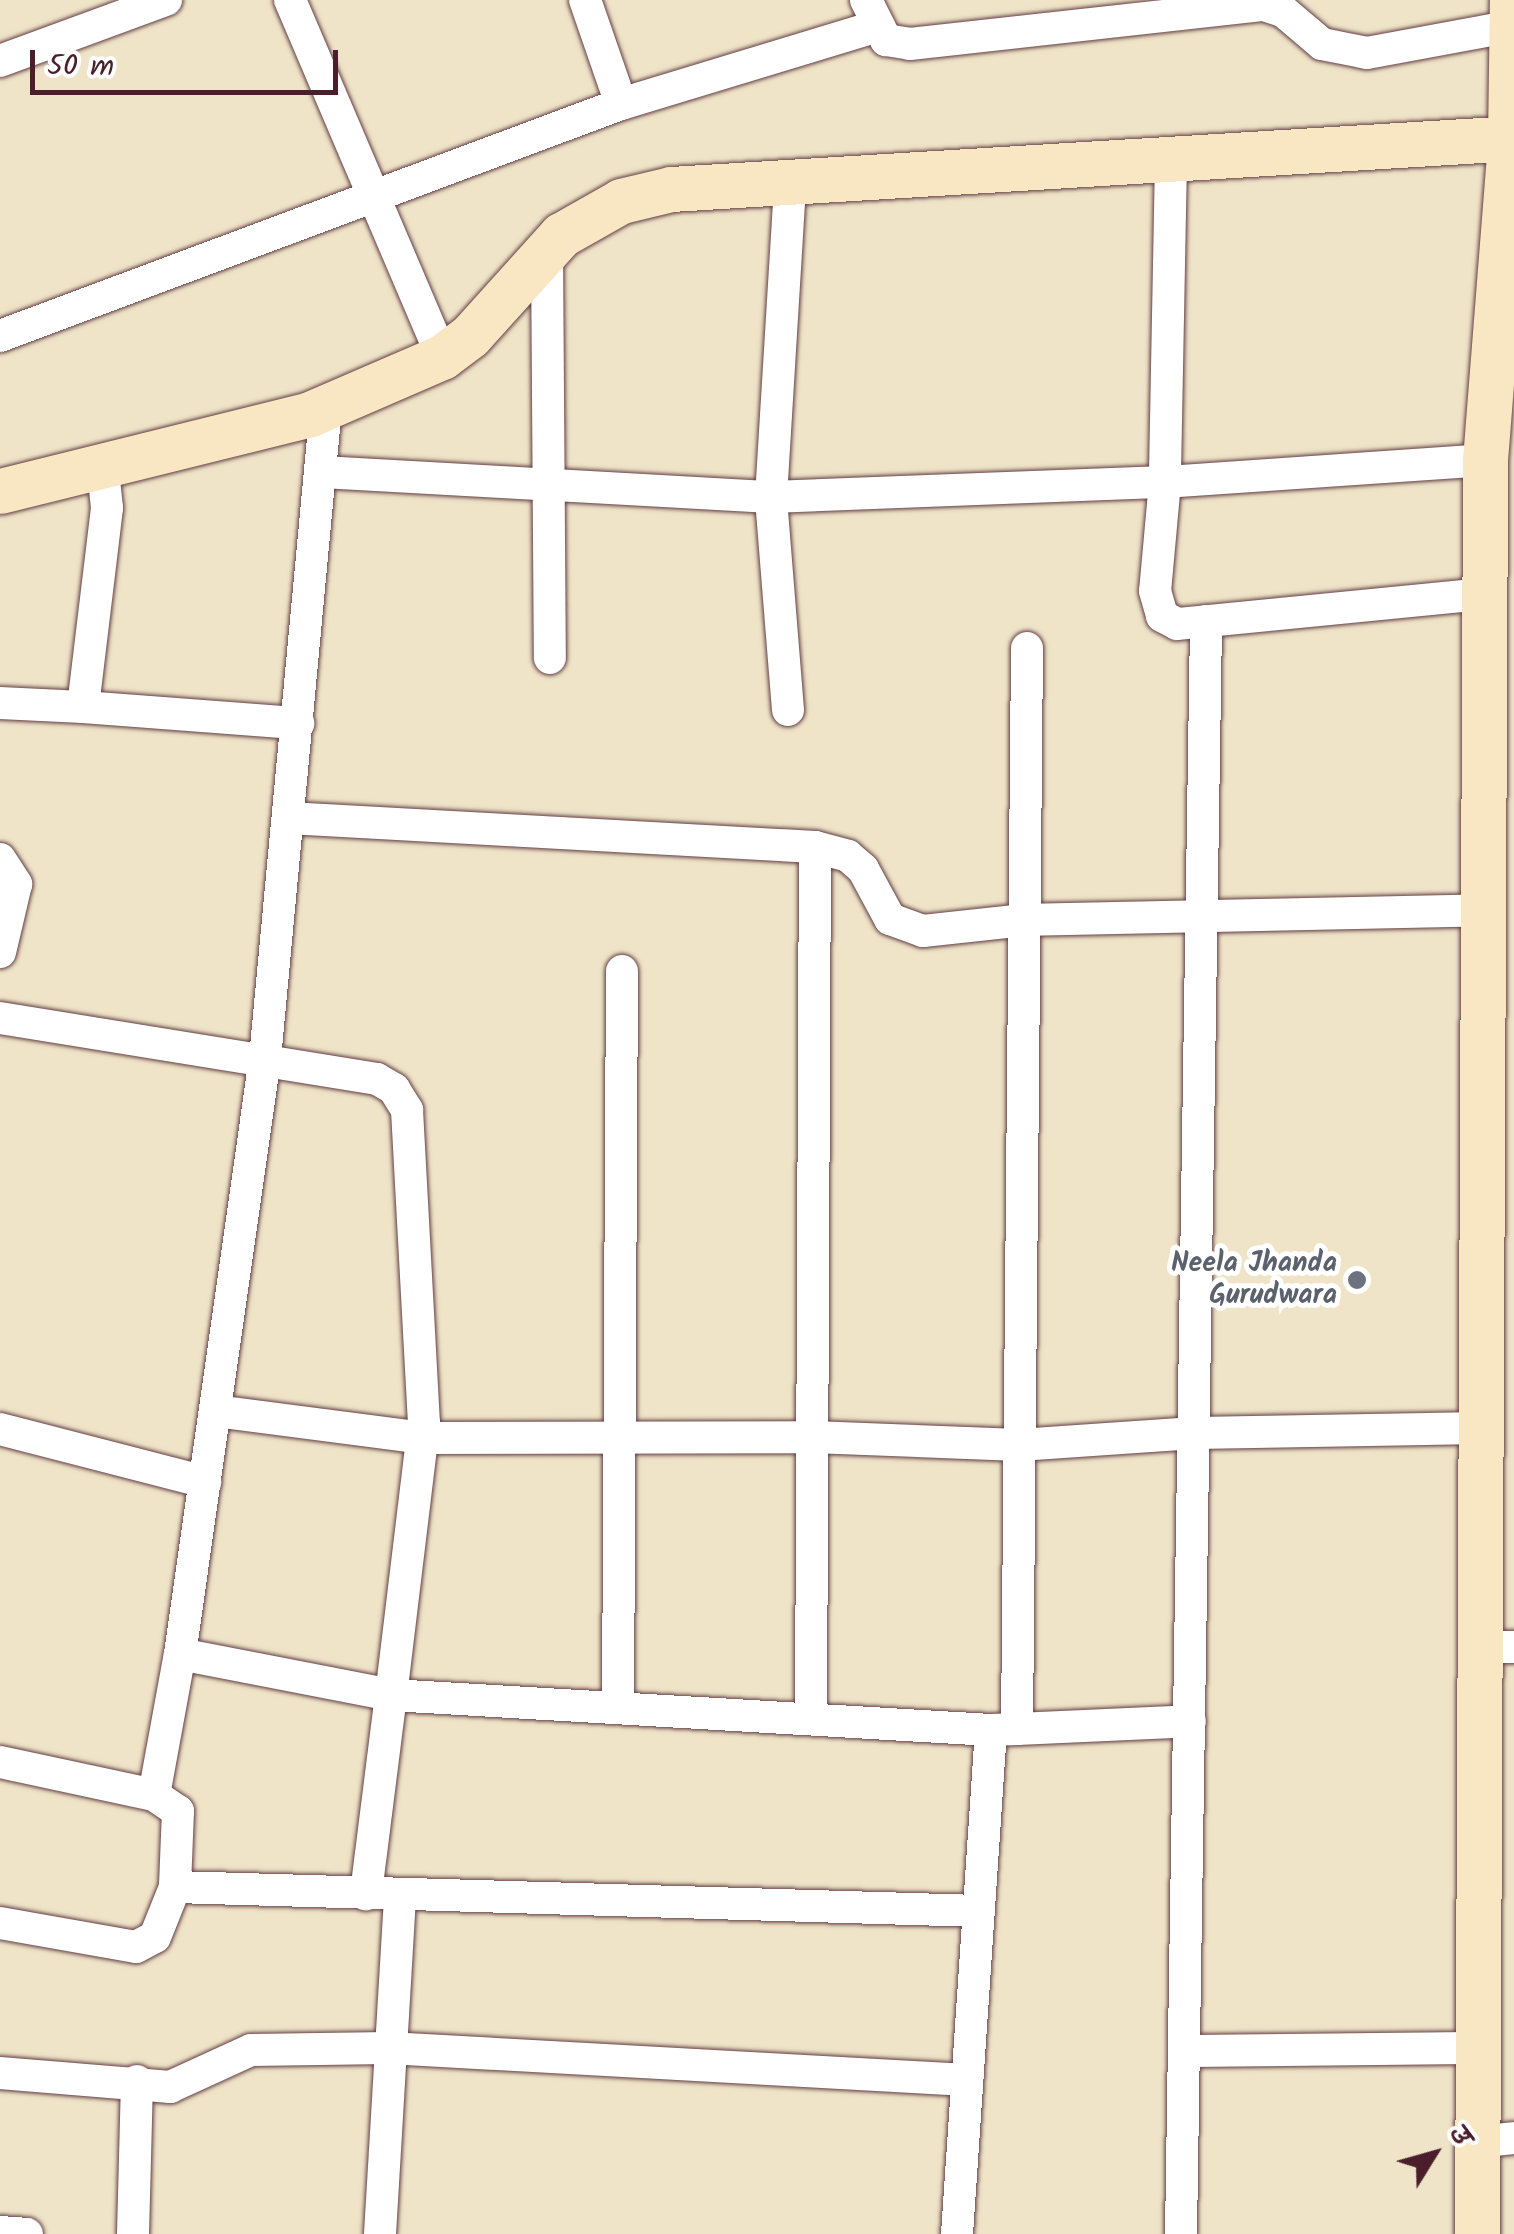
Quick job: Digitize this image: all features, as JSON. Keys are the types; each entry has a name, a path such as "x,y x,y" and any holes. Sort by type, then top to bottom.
{"street":[{"path":"0,61 166,0"},
{"path":"290,0 442,358"},
{"path":"585,0 620,104"},
{"path":"0,336 870,14 886,40 910,44 1264,5 1283,11 1322,44 1367,53 1512,13 1504,342 1485,460 1494,575 1499,741 1482,910 1498,974 1480,1428 1497,1647 1478,2048 1496,2140 1476,2234"},
{"path":"0,491 102,461 326,407 442,358 470,336 547,250 621,202 671,189 1171,160 1512,117"},
{"path":"1171,160 1165,482 1158,606 1177,624 1494,575"},
{"path":"788,710 771,497 790,182"},
{"path":"547,250 552,483 550,658"},
{"path":"154,1795 180,1654 265,1058 326,407"},
{"path":"322,472 771,497 1165,482 1485,460"},
{"path":"84,706 106,508 102,461"},
{"path":"1181,2234 1206,621"},
{"path":"957,2234 978,1911 1004,1730 1019,1445 1028,648"},
{"path":"0,703 298,723"},
{"path":"288,818 815,847 848,856 863,869 883,912 903,928 1024,920 1482,910"},
{"path":"811,1719 815,847"},
{"path":"0,859 16,884 0,952"},
{"path":"618,1708 622,970"},
{"path":"0,1018 378,1079 394,1089 407,1110 413,1129 422,1438 366,1894"},
{"path":"216,1411 422,1438 812,1437 1019,1445 1195,1433 1480,1428"},
{"path":"0,1428 205,1482"},
{"path":"180,1654 391,1695 1004,1730 1190,1721"},
{"path":"0,1762 154,1795 178,1811 176,1887 155,1937 136,1947 0,1923"},
{"path":"176,1887 978,1911"},
{"path":"380,2234 388,2048 400,1896"},
{"path":"0,2073 184,2084 251,2050 388,2048 967,2080"},
{"path":"1184,2051 1478,2048"},
{"path":"133,2234 137,2082"},
{"path":"0,2232 27,2234"}],"place":[{"name":"Neela Jhanda Gurudwara","path":"1357,1280"}]}
